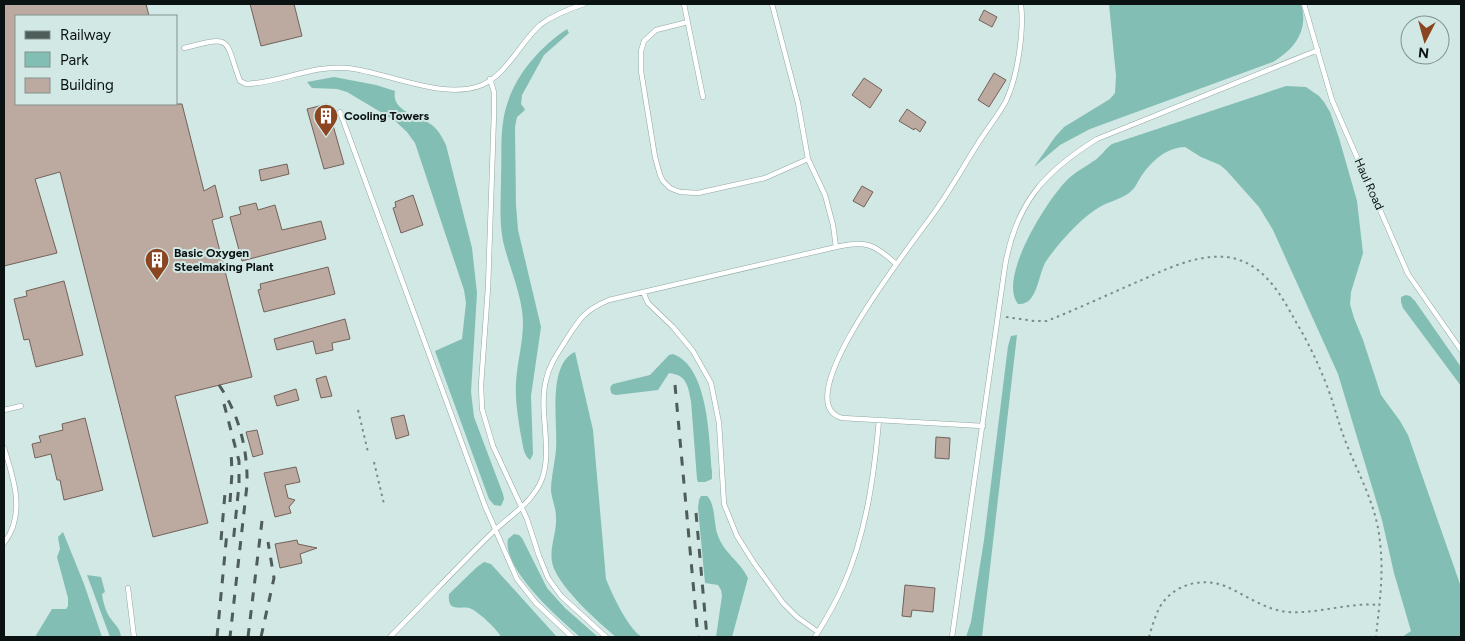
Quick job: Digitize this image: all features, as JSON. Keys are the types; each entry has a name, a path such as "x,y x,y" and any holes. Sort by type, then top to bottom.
{"lane":[{"path":"184,48 216,40 224,42 230,50 240,81 246,84 312,70 349,68 448,89 475,87 490,79 502,69 541,25 559,13 584,4"},
{"path":"684,4 703,97"},
{"path":"772,4 798,103 808,159 825,195 833,225 836,247"},
{"path":"983,426 842,418 834,415 828,404 828,391 840,354 861,318 895,264 937,209 1006,101 1014,76 1022,33 1021,4"},
{"name":"Haul Road","path":"1304,4 1332,100 1408,274 1461,350"},
{"path":"688,22 656,30 644,40 640,50 641,71 655,157 663,181 670,188 680,192 698,193 765,178 808,159"},
{"path":"952,637 1007,254 1017,221 1030,199 1043,181 1067,158 1097,139 1318,50"},
{"path":"490,79 494,92 494,113 488,288 481,399 484,421 493,446 527,519 544,568 555,588 606,637"},
{"path":"340,112 495,530 513,572 522,587 572,637"},
{"path":"390,637 495,530 522,507 539,484 544,469 545,386 552,364 572,331 590,309 610,300 858,243 869,245 881,251 895,264"},
{"path":"643,292 648,303 693,350 711,383 719,423 724,504 730,523 754,563 783,604 818,632"},
{"path":"4,410 21,406"},
{"path":"815,637 839,596 855,554 873,470 879,420"},
{"path":"4,448 17,501 13,526 4,543"},
{"path":"128,588 134,637"}],"path":[{"path":"998,316 1027,321 1047,321 1167,269 1203,258 1237,259 1258,270 1276,289 1315,357 1328,388 1345,441 1369,496 1378,527 1382,558 1382,578 1376,637"},
{"path":"358,410 368,452"},
{"path":"374,462 384,504"},
{"path":"1149,637 1157,614 1165,600 1178,589 1194,583 1203,582 1224,586 1261,604 1281,611 1299,612 1356,605 1379,605"}],"green space":[{"path":"1109,4 1301,4 1303,22 1294,45 1273,62 1090,129 1060,145 1034,167 1064,127 1110,99 1115,93 1116,76"},
{"path":"567,29 569,33 544,55 522,95 521,104 525,110 517,117 515,127 518,230 541,327 531,396 533,454 530,460 523,446 516,396 523,330 522,313 503,241 501,226 502,131 507,103 519,78 545,46"},
{"path":"334,77 376,85 395,91 397,104 407,112 432,125 446,145 472,248 477,293 471,392 474,417 503,494 504,499 501,506 494,505 489,499 435,351 462,339 466,303 464,290 415,143 407,132 394,120 347,92 337,89 312,88 307,82"},
{"path":"1286,86 1306,87 1319,96 1330,112 1339,138 1357,201 1363,253 1351,292 1350,304 1381,395 1408,435 1461,587 1461,637 1402,637 1411,631 1394,573 1382,520 1338,374 1273,230 1259,207 1220,165 1201,157 1185,147 1166,152 1150,165 1131,191 1091,212 1069,233 1045,263 1036,289 1029,300 1018,304 1013,292 1014,276 1019,258 1048,204 1067,180 1098,158 1112,144"},
{"path":"1406,295 1415,301 1461,367 1461,386 1403,308 1401,297"},
{"path":"1017,335 982,637 966,637 971,622 984,540 1008,346 1011,336"},
{"path":"575,352 593,430 606,579 616,602 632,628 643,637 616,637 571,594 557,575 553,566 552,548 556,517 551,491 556,449 557,381 560,369 566,359"},
{"path":"673,354 685,361 694,373 705,406 712,479 705,482 698,482 697,479 691,401 686,382 680,376 669,373 658,390 616,395 612,394 610,390 613,384 650,375 669,355"},
{"path":"701,496 707,496 710,499 720,540 748,578 732,637 716,637 722,596 718,585 705,583 698,508"},
{"path":"63,532 84,584 102,637 35,637 52,609 66,609 68,606 68,598 57,557 60,549 58,537"},
{"path":"514,534 522,538 547,588 565,608 598,637 580,637 546,606 534,592 514,564 509,551 508,539"},
{"path":"484,562 491,564 557,637 501,637 477,612 469,608 455,607 450,604 449,594"},
{"path":"87,575 101,577 105,592 102,594 105,607 109,617 119,629 121,637 110,637"}],"building":[{"name":"Basic Oxygen Steelmaking Plant","path":"4,4 146,4 149,15 15,15 15,105 182,104 204,191 215,185 223,217 212,220 252,377 175,396 208,523 153,537 60,172 35,179 57,253 4,266"},
{"path":"250,4 294,4 302,36 261,46"},
{"path":"984,10 997,17 992,27 979,20"},
{"path":"994,73 1006,80 989,107 978,100"},
{"path":"864,78 882,90 870,108 852,95"},
{"name":"Cooling Towers","path":"327,104 344,164 324,169 307,109"},
{"path":"907,109 926,122 920,132 899,121"},
{"path":"287,164 289,174 261,181 259,170"},
{"path":"862,186 873,192 864,207 853,201"},
{"path":"413,195 423,225 401,233 393,208 396,207 395,202"},
{"path":"256,203 258,210 275,205 282,230 321,221 326,239 242,261 230,217 241,214 239,207"},
{"path":"328,267 335,294 264,312 258,290 261,289 260,284"},
{"path":"64,281 83,355 36,367 29,339 24,340 14,299 27,296 26,291"},
{"path":"345,319 350,339 332,343 333,350 316,354 313,341 277,350 274,339"},
{"path":"326,376 332,396 321,398 316,379"},
{"path":"296,389 299,400 277,406 274,396"},
{"path":"404,415 409,435 396,439 391,418"},
{"path":"85,418 103,490 64,500 60,480 57,480 51,454 35,458 32,444 41,442 39,436 63,430 62,424"},
{"path":"257,430 263,454 253,457 246,432"},
{"path":"936,437 950,438 949,459 935,458"},
{"path":"296,467 300,482 285,485 288,498 295,500 289,507 291,513 275,517 264,473"},
{"path":"297,540 298,544 317,548 300,554 302,563 280,568 275,544"},
{"path":"905,585 935,588 933,612 912,610 911,617 902,616"}],"railway":[{"path":"219,385 237,420 244,446 247,472 230,637"},
{"path":"675,385 698,637"},
{"path":"224,404 239,461 239,485 233,544"},
{"path":"230,502 231,450"},
{"path":"221,540 225,493"},
{"path":"696,513 707,637"},
{"path":"248,637 262,521"},
{"path":"217,637 227,532"},
{"path":"261,637 274,578 268,542"}],"place":[{"name":"Cooling Towers","path":"326,137"},
{"name":"Basic Oxygen Steelmaking Plant","path":"157,281"}]}
